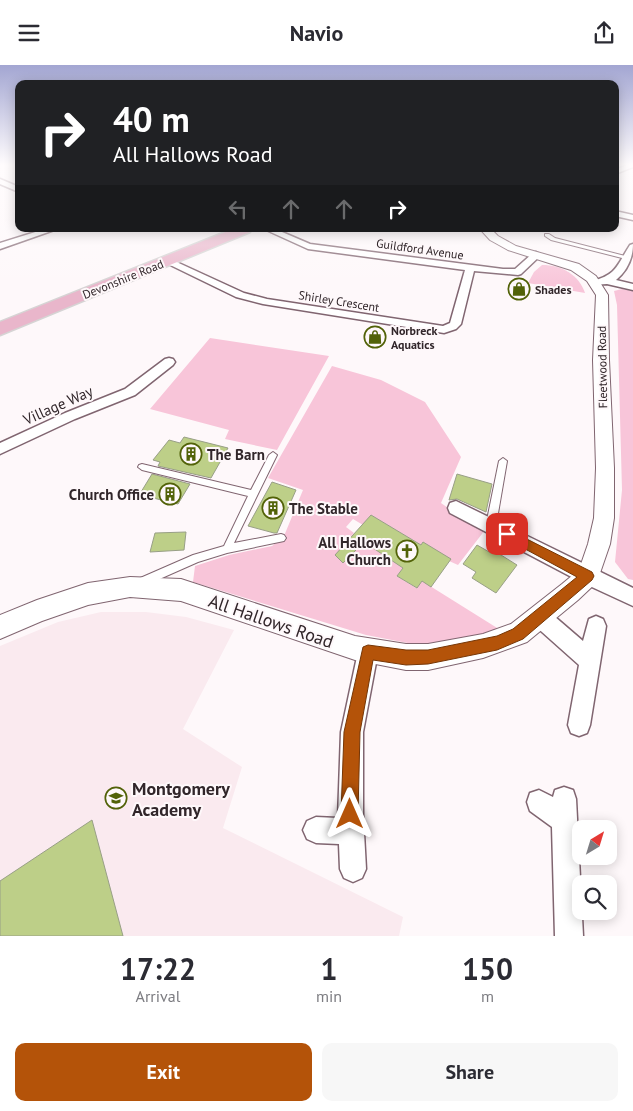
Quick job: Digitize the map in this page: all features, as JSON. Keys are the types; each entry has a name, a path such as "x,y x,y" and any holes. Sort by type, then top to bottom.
{"main road":[{"name":"Devonshire Road","path":"0,329 238,232"}],"street":[{"path":"619,214 633,219"},
{"path":"0,246 44,232"},
{"name":"Guildford Avenue","path":"275,232 308,246 513,273 518,272 536,255"},
{"path":"487,232 490,236 504,244 570,265 602,282 633,287"},
{"path":"602,282 616,276 633,247"},
{"name":"Shirley Crescent","path":"167,261 240,295 267,302 444,330 455,324 470,268"},
{"name":"Fleetwood Road","path":"588,576 599,544 604,518 605,469 601,360 602,282"},
{"name":"Village Way","path":"0,449 70,416 130,392 169,361"},
{"path":"130,392 144,399"},
{"path":"456,508 633,597"},
{"name":"All Hallows Road","path":"0,627 37,611 88,594 130,587 181,590 368,652 406,657 428,657 483,646 518,634 588,576"},
{"path":"540,617 589,660"},
{"path":"579,725 596,626"},
{"path":"353,869 350,768 352,732 368,652"},
{"path":"556,807 569,936"},
{"path":"316,830 351,832"}],"lane":[{"path":"547,235 553,239 626,257"},
{"path":"227,549 273,455"},
{"path":"491,525 504,461"},
{"path":"142,467 253,494"},
{"path":"130,587 196,558 227,549 281,538"}],"shaded area":[{"path":"542,265 549,265 569,272 579,281 585,293 528,283 534,272"},
{"path":"622,289 633,291 633,580 628,579 615,562 622,490 617,305 614,291"},
{"path":"210,338 329,356 277,450 225,439 229,430 150,409"},
{"path":"332,366 381,380 425,402 461,457 441,503 471,524 485,530 458,565 449,561 423,542 421,545 371,515 363,525 353,519 346,527 354,533 348,540 358,547 364,542 403,568 397,576 416,588 422,581 502,631 418,645 366,635 193,582 195,566 229,555 272,546 284,536 303,490 268,478"},
{"name":"Montgomery Academy","path":"101,612 146,612 186,617 234,630 183,729 242,767 223,828 403,917 399,936 0,936 0,646 58,622"}],"building":[{"name":"The Barn","path":"184,437 228,448 211,478 158,466 160,462 153,460 169,440 180,443"},
{"path":"152,474 190,484 178,504 153,498 155,495 141,492"},
{"path":"457,474 492,484 486,512 457,499 449,500"},
{"name":"The Stable","path":"272,482 296,490 277,533 248,526"},
{"name":"All Hallows Church","path":"371,515 421,545 423,542 451,559 431,587 422,581 417,588 397,576 403,568 364,542 343,563 335,555"},
{"path":"186,532 184,550 150,552 155,533"},
{"path":"477,545 491,553 493,550 517,565 496,593 472,578 476,572 463,564"},
{"path":"92,820 123,936 0,936 0,881"}],"place":[{"name":"Shades","path":"519,289"},
{"name":"Norbreck Aquatics","path":"375,337"},
{"name":"The Barn","path":"191,454"},
{"name":"Church Office","path":"170,494"},
{"name":"The Stable","path":"273,508"},
{"name":"All Hallows Church","path":"407,551"},
{"name":"Montgomery Academy","path":"116,798"}],"route":[{"path":"350,814 352,732 368,652 406,657 428,657 497,643 518,634 588,576 507,534"}]}
